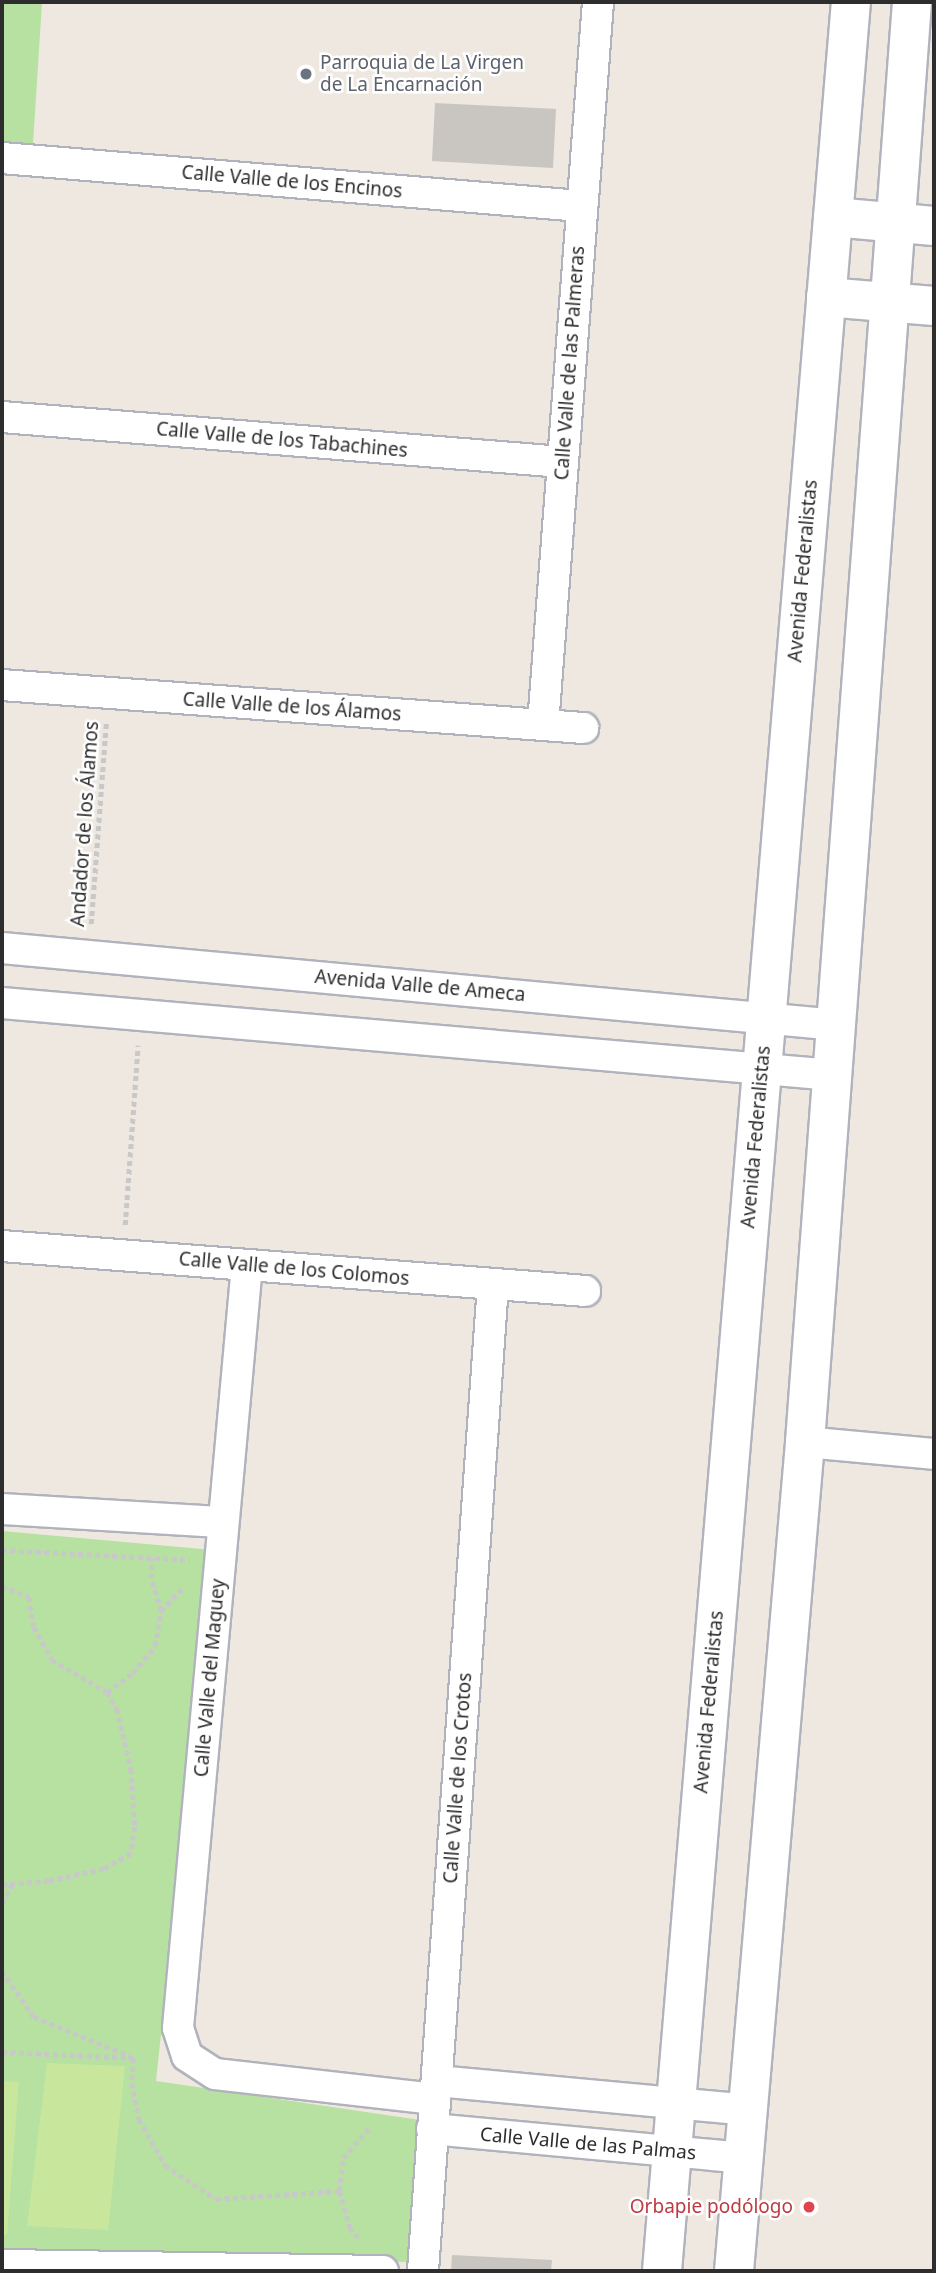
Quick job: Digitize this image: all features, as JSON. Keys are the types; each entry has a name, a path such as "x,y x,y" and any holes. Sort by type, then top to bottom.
{"street":[{"name":"Calle Valle de las Palmeras","path":"543,725 598,2"},
{"name":"Avenida Federalistas","path":"662,2271 851,2"},
{"path":"734,2271 805,1442 912,2"},
{"name":"Calle Valle de los Encinos","path":"2,159 581,206"},
{"path":"833,217 934,226"},
{"path":"826,298 934,306"},
{"name":"Calle Valle de los Tabachines","path":"2,417 562,462"},
{"name":"Calle Valle de los Álamos","path":"2,685 583,729"},
{"name":"Avenida Valle de Ameca","path":"2,948 837,1025"},
{"path":"2,1003 833,1075"},
{"name":"Calle Valle de los Colomos","path":"2,1246 585,1291"},
{"name":"Calle Valle del Maguey","path":"247,1265 178,2028 187,2056 215,2074 395,2094"},
{"name":"Calle Valle de los Crotos","path":"423,2271 493,1285"},
{"path":"805,1442 934,1454"},
{"path":"2,1509 222,1522"},
{"path":"395,2094 436,2090 747,2110"},
{"name":"Calle Valle de las Palmas","path":"432,2129 744,2158"},
{"path":"2,2264 383,2271"}],"path":[{"name":"Andador de los Álamos","path":"89,955 108,695"},
{"path":"123,1256 140,1013"},
{"path":"2,1550 222,1561"},
{"path":"107,1692 133,1673 155,1646 161,1611 151,1578 152,1558"},
{"path":"2,1586 29,1597 34,1627 52,1660 107,1692 117,1709 131,1769 135,1827 131,1854 88,1874 2,1885"},
{"path":"2,1903 12,1885"},
{"path":"2,1971 34,2017 134,2058"},
{"path":"2,2052 134,2058"},
{"path":"134,2058 132,2082 139,2119 165,2165 183,2179 216,2199 339,2191"},
{"path":"365,2246 350,2229 339,2191 343,2158 395,2094"}],"green space":[{"path":"2,2 42,2 33,144 2,142"},
{"path":"2,1531 213,1550 156,2081 427,2121 412,2262 2,2255"},
{"path":"47,2063 125,2066 108,2230 27,2226"},
{"path":"2,2081 19,2082 7,2235 2,2235"}],"building":[{"path":"435,103 556,109 553,168 432,161"},
{"path":"452,2255 552,2260 551,2271 451,2271"}],"place":[{"name":"Parroquia de La Virgen de La Encarnación","path":"306,74"},
{"name":"Orbapie podólogo","path":"809,2207"}]}
